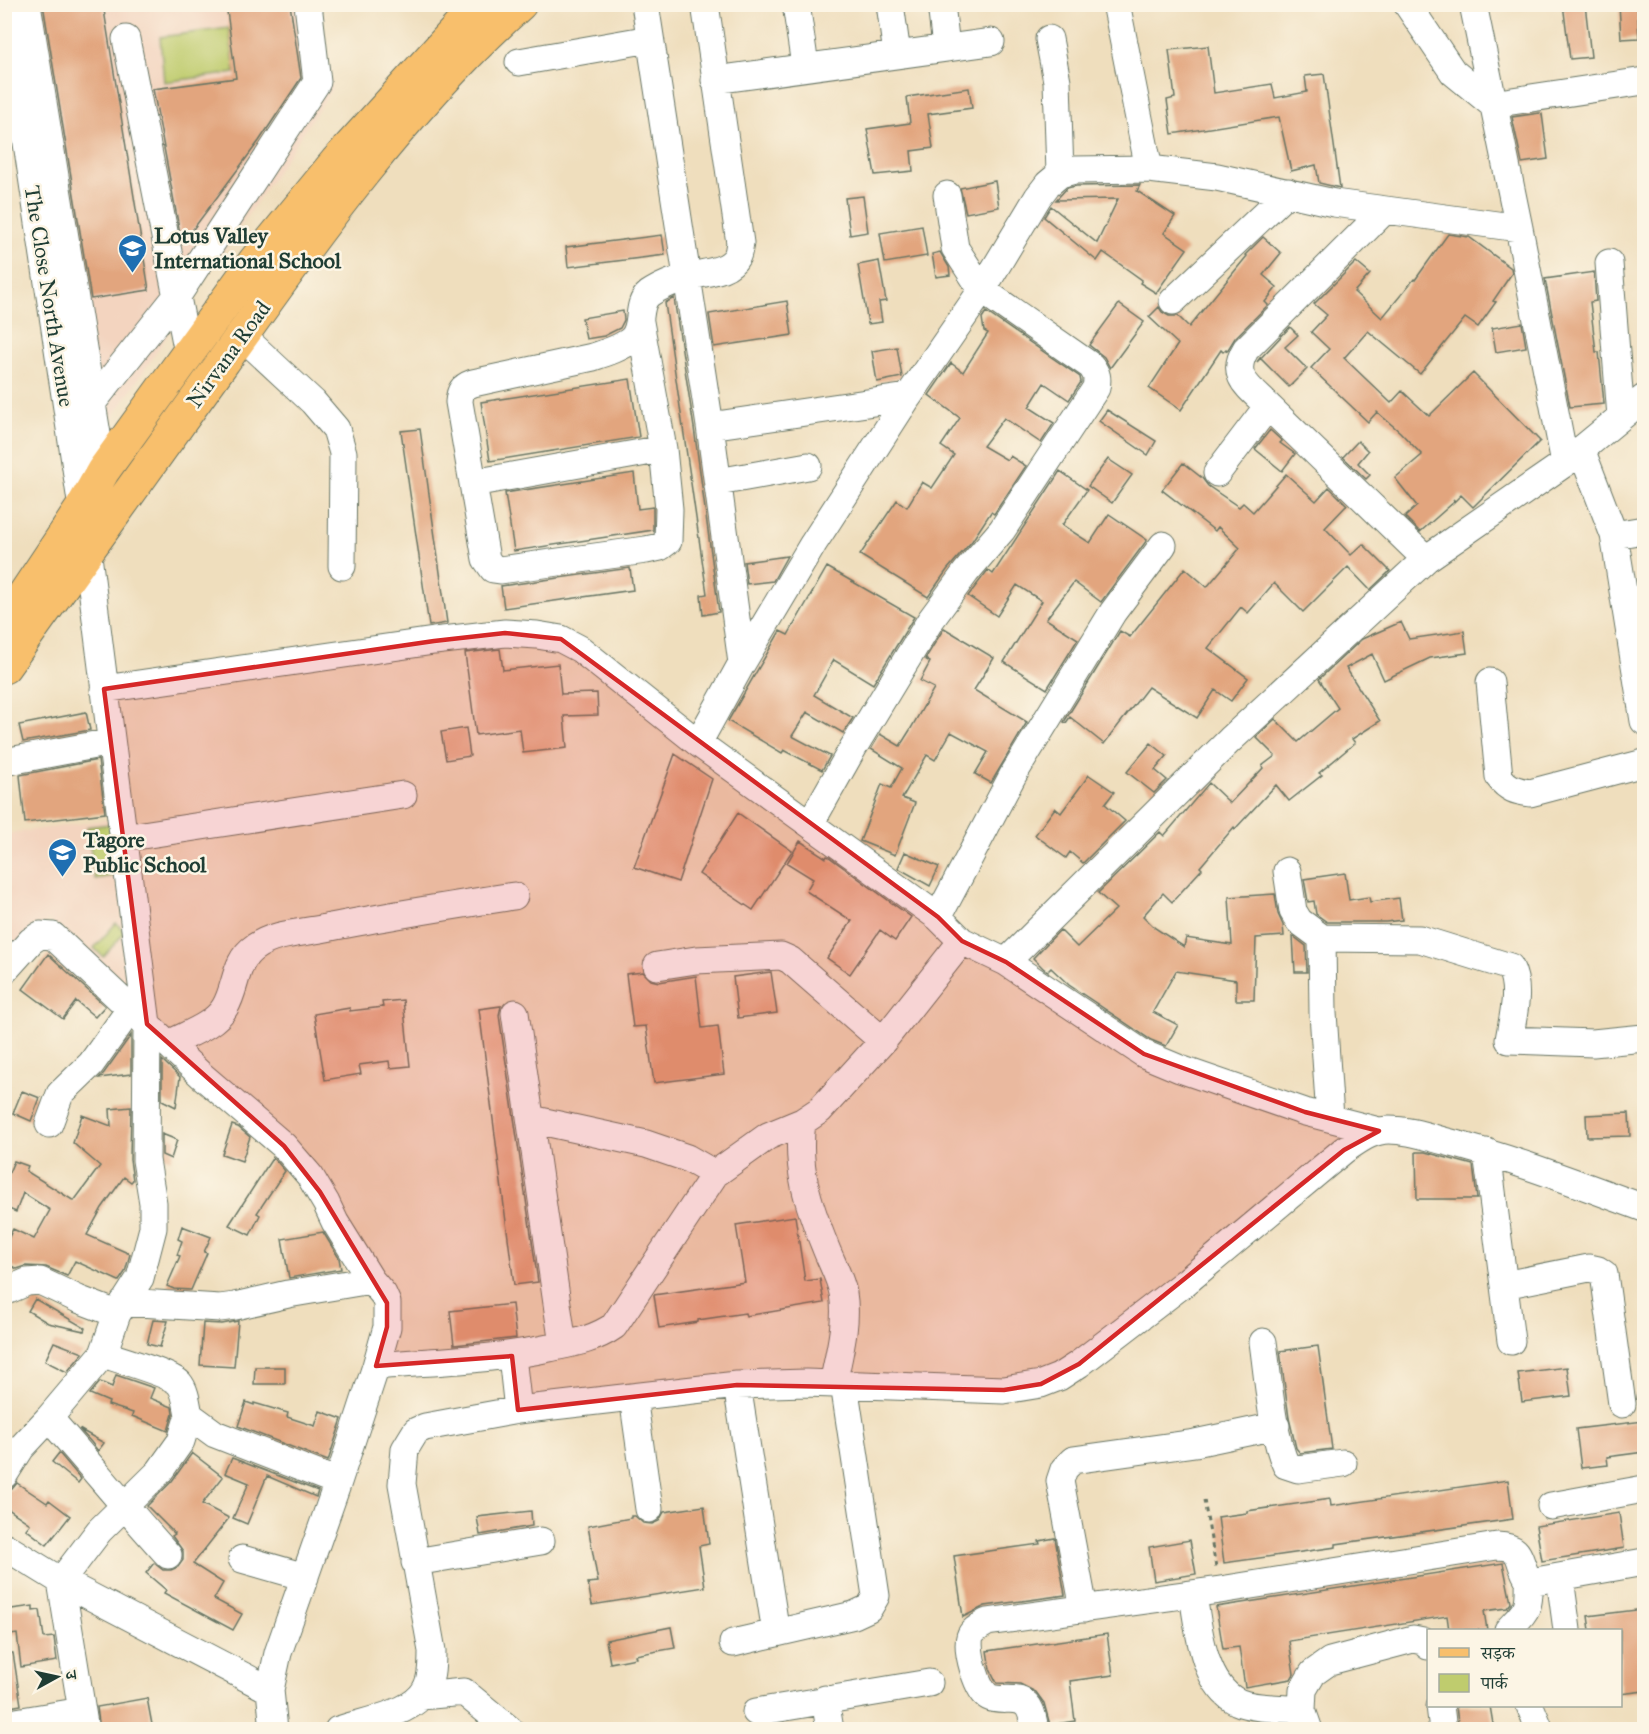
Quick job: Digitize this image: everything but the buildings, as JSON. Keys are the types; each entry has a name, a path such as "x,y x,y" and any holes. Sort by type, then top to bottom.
{"main road":[{"name":"Nirvana Road","path":"4,624 82,508 103,471 255,261 337,161 458,28 484,4"},
{"name":"Nirvana Road","path":"4,667 304,248 386,144 492,29 520,4"}],"street":[{"name":"The Close North Avenue","path":"6,4 82,508 123,838 139,1016 146,1160 153,1203 153,1228 140,1278 120,1308 103,1354"},
{"path":"27,4 103,471"},
{"path":"92,403 177,296 317,82 308,4"},
{"path":"645,4 710,426 742,663"},
{"path":"640,322 663,449 668,541 660,547 646,550 500,570 493,569 486,559 459,402 460,392 464,387 473,383 594,357 631,340 637,332 644,300 651,293 686,277 720,270 737,255 740,243 705,4"},
{"path":"796,4 805,66"},
{"path":"890,4 897,54"},
{"path":"940,4 946,47"},
{"path":"1407,4 1453,72 1492,104 1644,81"},
{"path":"1473,4 1519,228 1573,456 1614,535 1644,721"},
{"path":"1117,8 1149,169"},
{"path":"126,39 188,353"},
{"path":"519,62 650,39"},
{"path":"1049,39 1057,81 1060,174"},
{"path":"715,80 991,42"},
{"path":"698,743 742,663 813,544 908,397 982,290 1038,197 1060,174 1075,170 1149,169 1217,177 1334,202 1519,228"},
{"path":"1173,301 1288,192"},
{"path":"810,824 930,621 966,572 1002,530 1096,388 1097,374 1091,366 982,290 955,248 947,195"},
{"path":"1385,210 1246,349 1239,360 1239,370 1243,380 1268,406 1426,559"},
{"path":"1609,263 1621,417"},
{"path":"241,335 313,402 336,429 342,453 342,567"},
{"path":"710,426 908,397"},
{"path":"1006,962 1230,740 1426,559 1573,456 1644,398"},
{"path":"1217,473 1268,406"},
{"path":"473,483 663,449"},
{"path":"718,482 808,466"},
{"path":"1614,535 1644,530"},
{"path":"938,917 1013,775 1113,612 1163,545"},
{"path":"104,689 434,641 505,633 561,639 580,649 698,743 938,917 962,941 1006,962 1144,1054 1190,1073 1305,1112 1379,1131 1407,1132 1487,1152 1644,1208"},
{"path":"1490,682 1499,777 1510,789 1530,793 1644,763"},
{"path":"4,762 111,742"},
{"path":"123,838 403,795"},
{"path":"1287,871 1293,911 1299,921 1322,938 1420,939 1510,967 1516,977 1516,994 1509,1040 1593,1043 1644,1038"},
{"path":"169,1044 218,1016 226,1006 240,965 247,953 273,938 514,896"},
{"path":"4,971 31,941 40,935 53,936 169,1044 284,1146 320,1192 370,1280 387,1303 387,1327 376,1366 278,1653 270,1690 274,1730"},
{"path":"1322,938 1323,1013 1330,1118"},
{"path":"376,1366 512,1356 586,1341 614,1326 715,1174 768,1136 802,1122 820,1110 883,1041 962,941"},
{"path":"657,966 696,960 781,956 790,960 883,1041"},
{"path":"515,1012 563,1345"},
{"path":"49,1124 60,1094 139,1016"},
{"path":"531,1119 646,1144 687,1158 715,1174"},
{"path":"733,1643 854,1615 869,1608 876,1596 838,1384 845,1310 839,1279 806,1195 799,1145 802,1122"},
{"path":"422,1696 432,1669 432,1651 402,1484 405,1449 416,1431 425,1427 518,1410 737,1385 838,1384 1004,1390 1041,1384 1059,1377 1078,1364 1187,1281 1344,1150 1367,1135 1379,1131"},
{"path":"1487,1152 1511,1341"},
{"path":"1504,1285 1589,1268 1604,1274 1622,1404"},
{"path":"4,1292 27,1282 40,1281 78,1299 120,1308 228,1307 370,1280"},
{"path":"1263,1342 1276,1426 1282,1457 1286,1465 1298,1469 1343,1463"},
{"path":"4,1475 21,1448 103,1354 167,1377 179,1383 185,1395 189,1415 181,1441 159,1472 99,1532 62,1581 83,1720 4,1725"},
{"path":"512,1356 518,1410"},
{"path":"737,1385 776,1633"},
{"path":"633,1397 649,1509"},
{"path":"189,1415 215,1434 338,1482"},
{"path":"48,1418 168,1555"},
{"path":"1084,1609 1060,1481 1064,1469 1073,1460 1195,1443 1276,1426"},
{"path":"1551,1506 1644,1489"},
{"path":"415,1563 540,1541"},
{"path":"4,1546 62,1581 270,1690"},
{"path":"1035,1730 1028,1707 1022,1701 991,1698 983,1693 977,1683 970,1636 987,1622 1193,1594 1497,1546 1510,1546 1519,1553 1525,1575 1529,1580 1530,1596 1526,1612 1509,1629"},
{"path":"242,1559 305,1577"},
{"path":"1529,1580 1544,1581 1644,1562"},
{"path":"1560,1578 1567,1629"},
{"path":"1193,1594 1209,1668 1223,1689 1237,1701 1306,1720 1303,1690 1313,1673 1330,1661 1413,1639 1423,1641 1427,1645"},
{"path":"756,1712 929,1683"},
{"path":"338,1730 398,1711 422,1696 464,1692 510,1730"},
{"path":"825,1699 830,1730"},
{"path":"1440,1707 1443,1730"},
{"path":"1529,1707 1540,1730"}],"path":[{"path":"1204,1500 1220,1590"}],"highlighted area":[{"path":"505,633 561,639 938,917 962,941 1006,962 1144,1054 1305,1112 1379,1131 1344,1150 1079,1364 1041,1384 1004,1390 737,1385 518,1410 512,1356 376,1366 387,1327 387,1303 320,1192 284,1146 147,1024 104,689 434,641"}],"shaded area":[{"name":"Lotus Valley International School","path":"18,5 319,5 332,89 85,459"},
{"name":"Tagore Public School","path":"112,819 136,993 127,995 49,920 5,967 5,834"}],"green space":[{"path":"229,28 235,73 164,82 160,37"},
{"path":"111,824 119,875 95,879 87,827"},
{"path":"116,923 125,932 103,957 94,948"}],"place":[{"name":"Lotus Valley International School","path":"133,274"},
{"name":"Tagore Public School","path":"62,878"}]}
